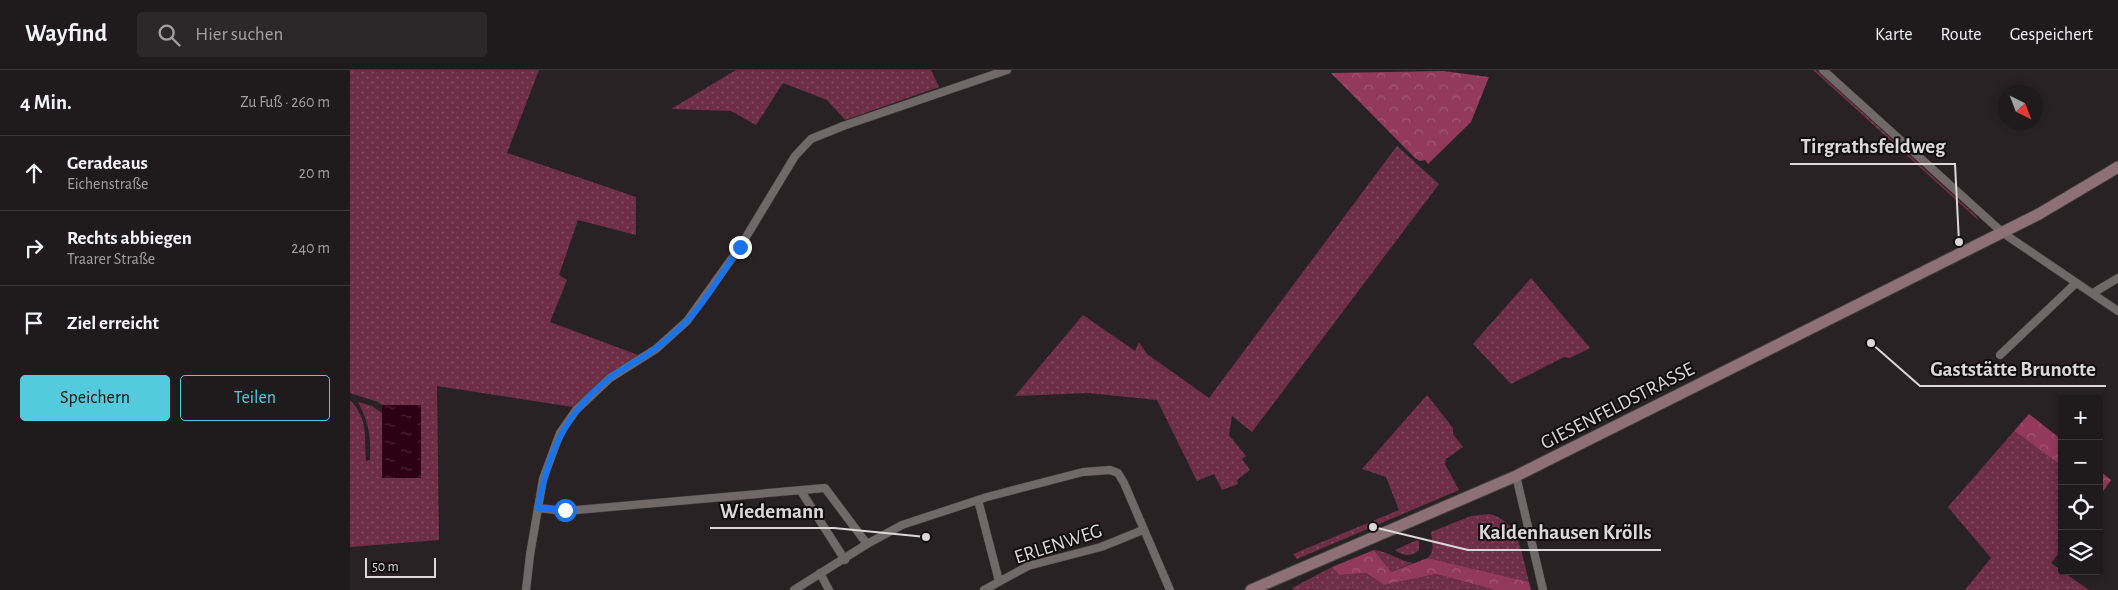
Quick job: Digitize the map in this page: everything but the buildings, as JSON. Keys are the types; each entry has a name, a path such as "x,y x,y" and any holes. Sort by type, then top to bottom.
{"main road":[{"name":"GIESENFELDSTRASSE","path":"1251,590 1516,476 2040,214 2118,168"}],"street":[{"path":"526,590 543,479 560,433 576,410 610,378 656,349 687,321 740,247 795,156 811,138 1002,70 1007,70"},
{"path":"1824,70 1998,235 2093,293 2118,311"},
{"path":"2093,293 2118,278"},
{"path":"2000,355 2076,283"},
{"path":"794,590 845,560 867,544 902,525 978,500 1083,472 1110,470 1118,473 1124,482 1170,590"},
{"path":"1516,476 1543,590"},
{"path":"538,508 565,510 825,488 867,544"},
{"path":"801,491 845,560"},
{"path":"978,500 998,581"},
{"name":"ERLENWEG","path":"984,590 1028,566 1101,547 1143,530"},
{"path":"820,573 828,590"}],"shaded area":[{"path":"350,70 539,70 507,153 636,197 636,235 578,220 559,275 567,280 550,322 638,355 604,379 573,407 437,386 439,540 350,547 350,400 363,421 366,461 370,460 370,437 365,417 358,402 372,406 382,413 382,478 421,405 382,405 350,393"},
{"path":"736,70 931,70 939,87 845,120 827,100 783,83 756,125 731,111 671,109"},
{"path":"1813,70 1816,70 1975,215 1979,221"},
{"path":"1397,146 1439,184 1252,432 1232,416 1229,435 1246,456 1242,459 1250,470 1237,480 1238,484 1222,490 1214,474 1197,481 1157,400 1088,393 1015,396 1083,315 1135,351 1139,342 1147,354 1209,398"},
{"path":"1531,278 1590,348 1570,358 1564,357 1511,384 1473,344"},
{"path":"1427,395 1453,428 1453,434 1463,447 1446,459 1445,464 1459,490 1297,559 1293,554 1399,510 1386,477 1362,469"},
{"path":"2014,431 2058,463 2058,554 2051,563 2058,568 2058,575 2068,575 2089,590 1965,590 1991,558 1948,507"},
{"path":"1489,514 1507,524 1513,532 1518,541 1529,582 1428,558 1432,549 1431,532 1471,516"},
{"path":"1417,540 1419,541 1419,550 1413,554 1404,554 1395,550"},
{"path":"1374,550 1384,552 1413,563 1391,572"},
{"path":"1332,567 1339,575 1366,573 1384,585 1436,574 1495,590 1294,590 1292,588"}],"green space":[{"path":"1443,71 1489,77 1471,122 1428,164 1425,160 1420,161 1415,158 1331,73"},
{"path":"2029,414 2058,437 2058,463 2014,431"},
{"path":"2103,473 2111,480 2103,491"},
{"path":"1374,550 1391,572 1428,558 1529,582 1531,590 1495,590 1436,574 1384,585 1366,573 1339,575 1332,567"}],"water":[{"path":"382,405 421,405 421,478 382,478"}],"place":[{"name":"Tirgrathsfeldweg","path":"1959,242"},
{"name":"Gaststätte Brunotte","path":"1871,343"},
{"name":"Kaldenhausen Krölls","path":"1373,527"},
{"name":"Wiedemann","path":"926,537"}],"route":[{"path":"565,510 538,508 543,479 560,433 576,410 610,378 656,349 687,321 740,247"}]}
